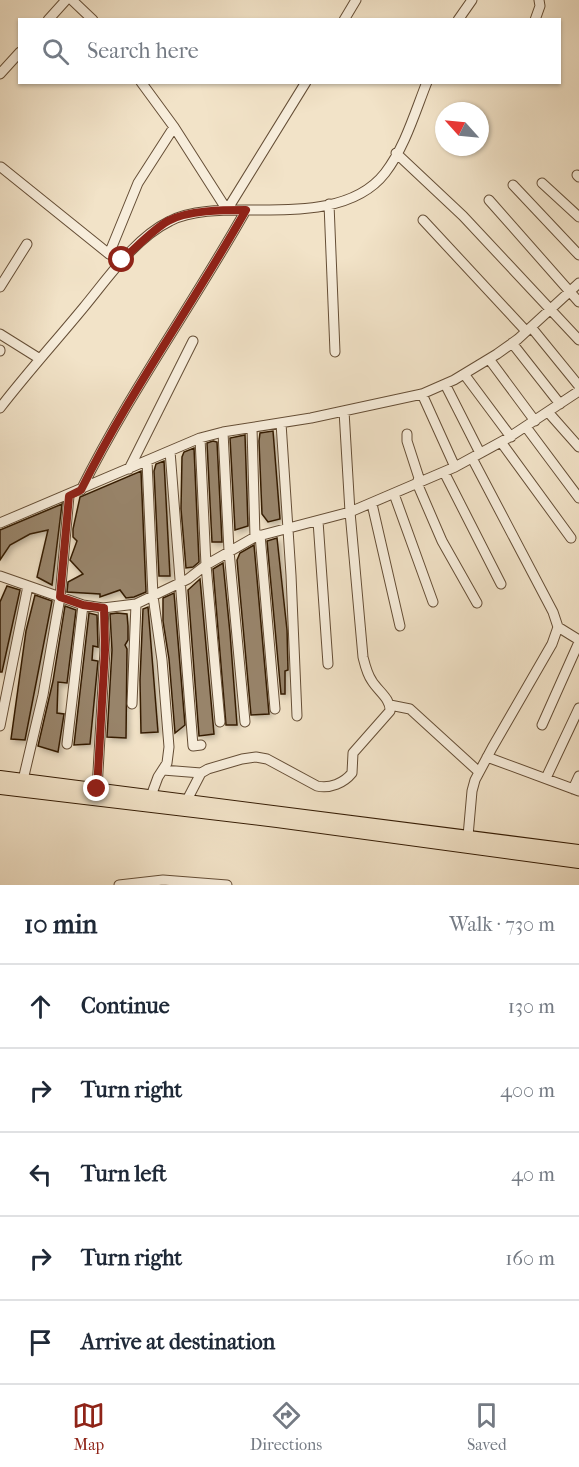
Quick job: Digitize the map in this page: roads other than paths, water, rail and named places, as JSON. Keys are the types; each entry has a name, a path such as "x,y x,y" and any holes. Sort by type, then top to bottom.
{"main road":[{"path":"0,777 579,851"},
{"path":"0,788 277,821 579,862"}],"street":[{"path":"50,18 66,0"},
{"path":"72,0 91,18"},
{"path":"345,18 356,0"},
{"path":"459,18 471,0"},
{"path":"536,18 540,6 539,0"},
{"path":"0,74 18,54"},
{"path":"142,84 174,127 227,210"},
{"path":"227,210 305,84"},
{"path":"0,408 122,260 173,219 179,216 227,210 309,208 350,198 370,188 385,173 396,153 426,84"},
{"path":"109,254 138,183 174,127"},
{"path":"396,153 463,216 579,340"},
{"path":"1,167 109,254 122,260"},
{"path":"543,183 579,217"},
{"path":"513,185 579,255"},
{"path":"489,200 579,302"},
{"path":"329,204 335,352"},
{"path":"81,490 119,416 218,261 246,210"},
{"path":"0,578 28,585 83,605 104,608 135,604 188,579 206,565 258,536 350,512 455,467 511,436 578,393 528,329 423,220"},
{"path":"0,287 27,244"},
{"path":"0,523 69,496 200,438 422,394 464,374 512,343 579,283"},
{"path":"0,334 40,359"},
{"path":"129,469 193,341"},
{"path":"512,343 560,404"},
{"path":"489,359 535,420"},
{"path":"464,374 511,436"},
{"path":"445,384 476,456 554,612 558,627 552,644 479,772 472,791 468,836"},
{"path":"422,394 455,467"},
{"path":"186,800 201,773 242,759 256,757 280,765 317,786 324,788 335,785 352,772 353,753 390,711 390,705 372,682 363,657 344,411"},
{"path":"548,412 579,447"},
{"path":"281,423 297,716"},
{"path":"526,426 579,498"},
{"path":"252,428 258,536 275,709"},
{"path":"223,432 229,551 245,722"},
{"path":"407,434 418,478 417,483 442,542 477,603"},
{"path":"200,438 206,565 220,722"},
{"path":"501,442 571,538"},
{"path":"170,451 193,746 201,745"},
{"path":"147,461 153,596 162,660 169,747 169,757 151,796"},
{"path":"444,472 501,584"},
{"path":"394,494 433,602"},
{"path":"23,780 43,695 60,597 69,496"},
{"path":"372,504 400,626"},
{"path":"318,521 328,664"},
{"path":"0,726 28,585"},
{"path":"132,704 135,604"},
{"path":"67,744 83,605"},
{"path":"97,789 105,650 104,608"},
{"path":"542,725 579,641 558,627"},
{"path":"390,705 410,709 479,772"},
{"path":"546,778 579,708"},
{"path":"487,757 576,790 579,776"},
{"path":"163,770 201,773"},
{"path":"119,885 163,880 227,885"}]}
